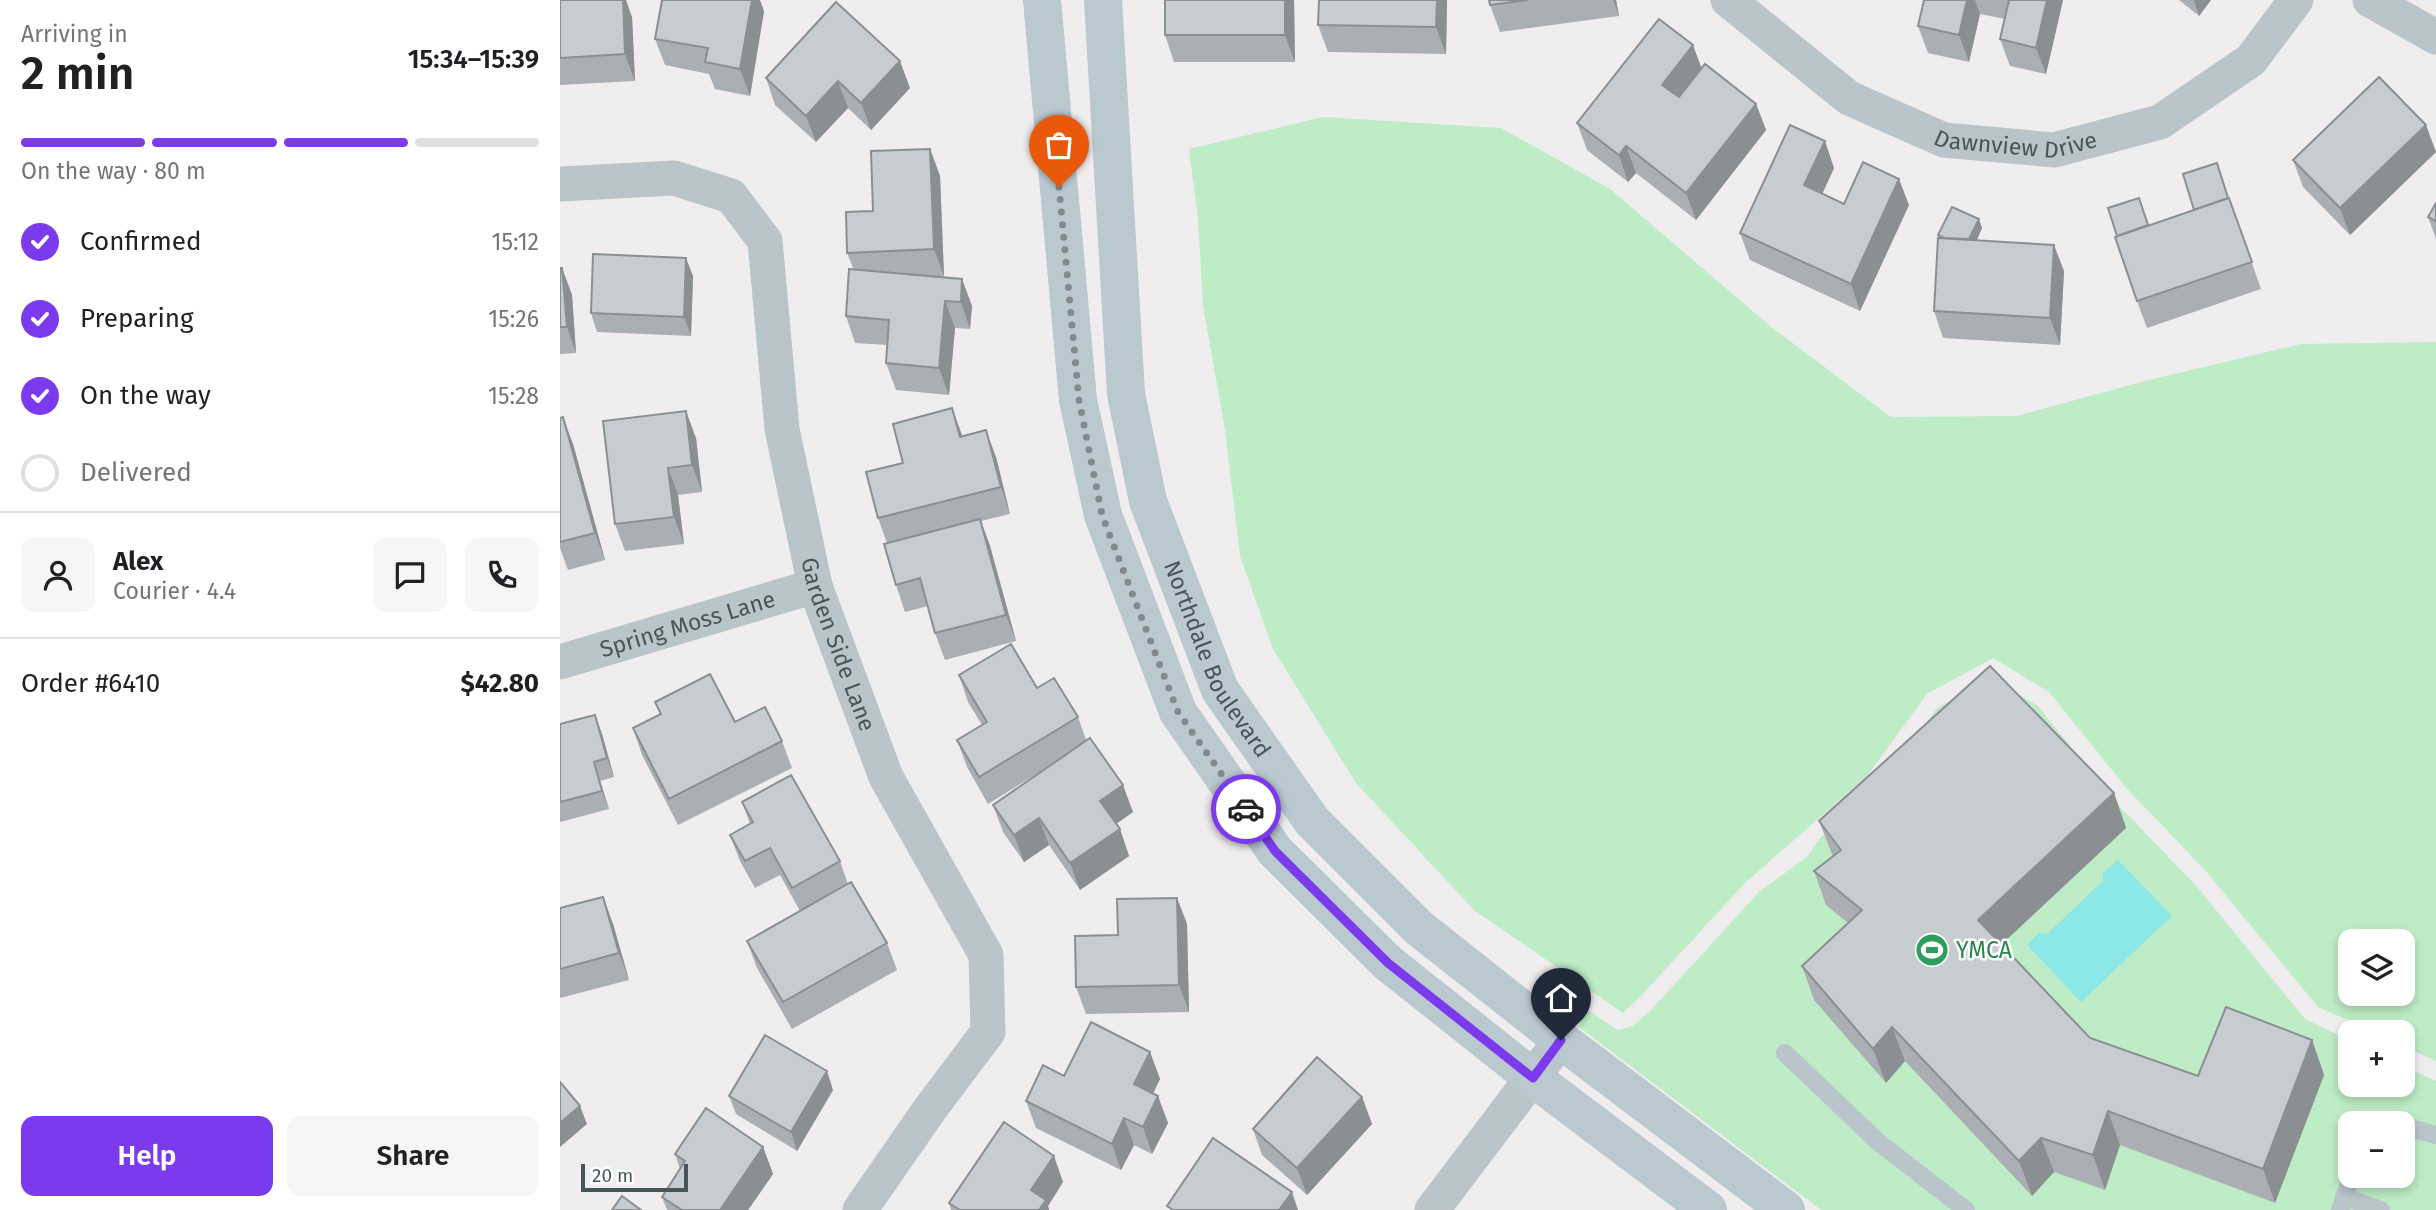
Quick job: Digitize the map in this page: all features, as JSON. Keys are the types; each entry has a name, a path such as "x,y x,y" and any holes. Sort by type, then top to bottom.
{"street":[{"path":"1042,0 1079,400 1102,515 1178,712 1275,851 1388,963 1533,1078 1708,1210"},
{"name":"Northdale Boulevard","path":"1103,0 1126,394 1148,502 1220,690 1311,821 1419,928 1561,1040 1786,1210"},
{"name":"Dawnview Drive","path":"1728,0 1849,98 1944,140 2054,150 2160,122 2251,60 2296,0"},
{"path":"2370,0 2436,37"},
{"name":"Garden Side Lane","path":"560,184 674,178 731,196 765,241 782,429 815,586 887,777 986,955 988,1032 930,1108 860,1210"},
{"name":"Spring Moss Lane","path":"560,662 815,586"},
{"path":"1432,1210 1561,1040"}],"lane":[{"path":"1785,1052 1877,1142 1966,1210"},
{"path":"2415,1129 2436,1135"},
{"path":"2342,1203 2381,1210"}],"green space":[{"path":"1323,117 1501,128 1610,189 1770,326 1891,417 2016,416 2149,380 2301,344 2436,342 2436,1061 2415,1051 2415,1020 2347,1020 2318,1007 2205,870 2129,791 2049,692 1993,658 1927,694 1867,776 1745,883 1623,1013 1474,910 1356,783 1273,649 1240,556 1225,430 1203,305 1198,219 1189,149"},
{"path":"1991,678 2038,706 2116,803 2193,882 2305,1019 2338,1035 2338,1097 2415,1097 2415,1071 2436,1081 2436,1210 1821,1210 1579,1027 1584,1008 1618,1030 1633,1026 1651,1010 1760,891 1807,857 1820,838 1880,786 1937,708"}],"water":[{"path":"2118,860 2172,916 2081,1002 2027,945 2039,933 2047,934 2103,881 2103,873"}],"building":[{"path":"560,0 623,0 625,54 560,58"},
{"path":"662,0 752,0 740,69 705,62 708,48 655,39"},
{"path":"1165,0 1285,0 1285,35 1165,35"},
{"path":"1319,0 1437,0 1436,27 1318,25"},
{"path":"1489,0 1528,0 1490,5"},
{"path":"1924,0 1967,0 1959,35 1918,26"},
{"path":"2009,0 2047,0 2036,48 2000,39"},
{"path":"836,2 900,61 861,103 838,81 806,116 766,78"},
{"path":"1659,19 1693,45 1662,85 1679,97 1705,64 1756,104 1686,193 1626,146 1619,155 1577,123"},
{"path":"2379,77 2426,125 2340,208 2293,160"},
{"path":"1790,125 1825,141 1804,185 1844,204 1863,162 1899,179 1851,284 1740,233"},
{"path":"930,149 934,249 847,253 846,212 873,211 871,151"},
{"path":"2217,163 2228,198 2194,210 2183,174"},
{"path":"2139,198 2148,225 2117,236 2108,208"},
{"path":"2229,198 2252,262 2137,301 2115,237"},
{"path":"2436,203 2436,221 2428,217"},
{"path":"1952,207 1979,219 1969,239 1944,238 1938,235"},
{"path":"1938,238 2054,245 2050,318 1934,311"},
{"path":"593,254 686,258 684,317 591,313"},
{"path":"562,268 567,327 560,327"},
{"path":"849,269 962,279 961,302 945,301 939,368 886,363 889,320 846,316"},
{"path":"952,408 960,437 986,430 1001,487 878,518 866,472 903,463 893,424"},
{"path":"686,411 692,465 668,468 674,517 615,524 603,421"},
{"path":"563,417 595,533 560,542 560,418"},
{"path":"980,519 1006,615 935,633 920,578 896,585 884,544"},
{"path":"1011,644 1037,688 1054,678 1078,717 979,777 957,740 987,722 959,675"},
{"name":"YMCA","path":"1990,666 2114,793 1978,920 2090,1038 2198,1076 2226,1007 2312,1040 2263,1169 2108,1111 2093,1155 2041,1138 2019,1161 1892,1027 1873,1049 1802,966 1862,910 1814,871 1841,850 1819,821"},
{"path":"710,674 735,722 765,707 782,741 669,799 633,728 661,714 655,702"},
{"path":"595,715 607,758 594,762 602,791 560,802 560,724"},
{"path":"1090,738 1123,785 1100,801 1120,829 1070,863 1039,818 1014,835 993,805"},
{"path":"791,775 840,861 792,888 770,848 745,861 730,835 753,822 742,802"},
{"path":"851,882 887,943 783,1002 747,941"},
{"path":"603,897 619,953 560,969 560,908"},
{"path":"1177,898 1179,985 1076,987 1075,936 1118,935 1117,899"},
{"path":"1091,1022 1150,1052 1134,1084 1158,1096 1143,1127 1124,1118 1112,1144 1026,1101 1043,1065 1064,1076"},
{"path":"765,1035 827,1071 791,1132 729,1096"},
{"path":"1317,1057 1362,1097 1297,1168 1253,1129"},
{"path":"560,1082 580,1106 560,1123"},
{"path":"706,1108 763,1147 720,1210 682,1210 662,1197 685,1161 675,1154"},
{"path":"1004,1122 1054,1156 1031,1190 1046,1200 1039,1210 960,1210 949,1203"},
{"path":"1213,1138 1292,1192 1279,1210 1173,1210 1167,1206"},
{"path":"622,1196 641,1210 612,1210"}],"way so far":[{"path":"1059,187 1079,400 1102,515 1178,712 1246,809"}],"place":[{"name":"YMCA","path":"1932,950"}],"route":[{"path":"1246,809 1275,851 1388,963 1533,1078 1561,1040"}]}
